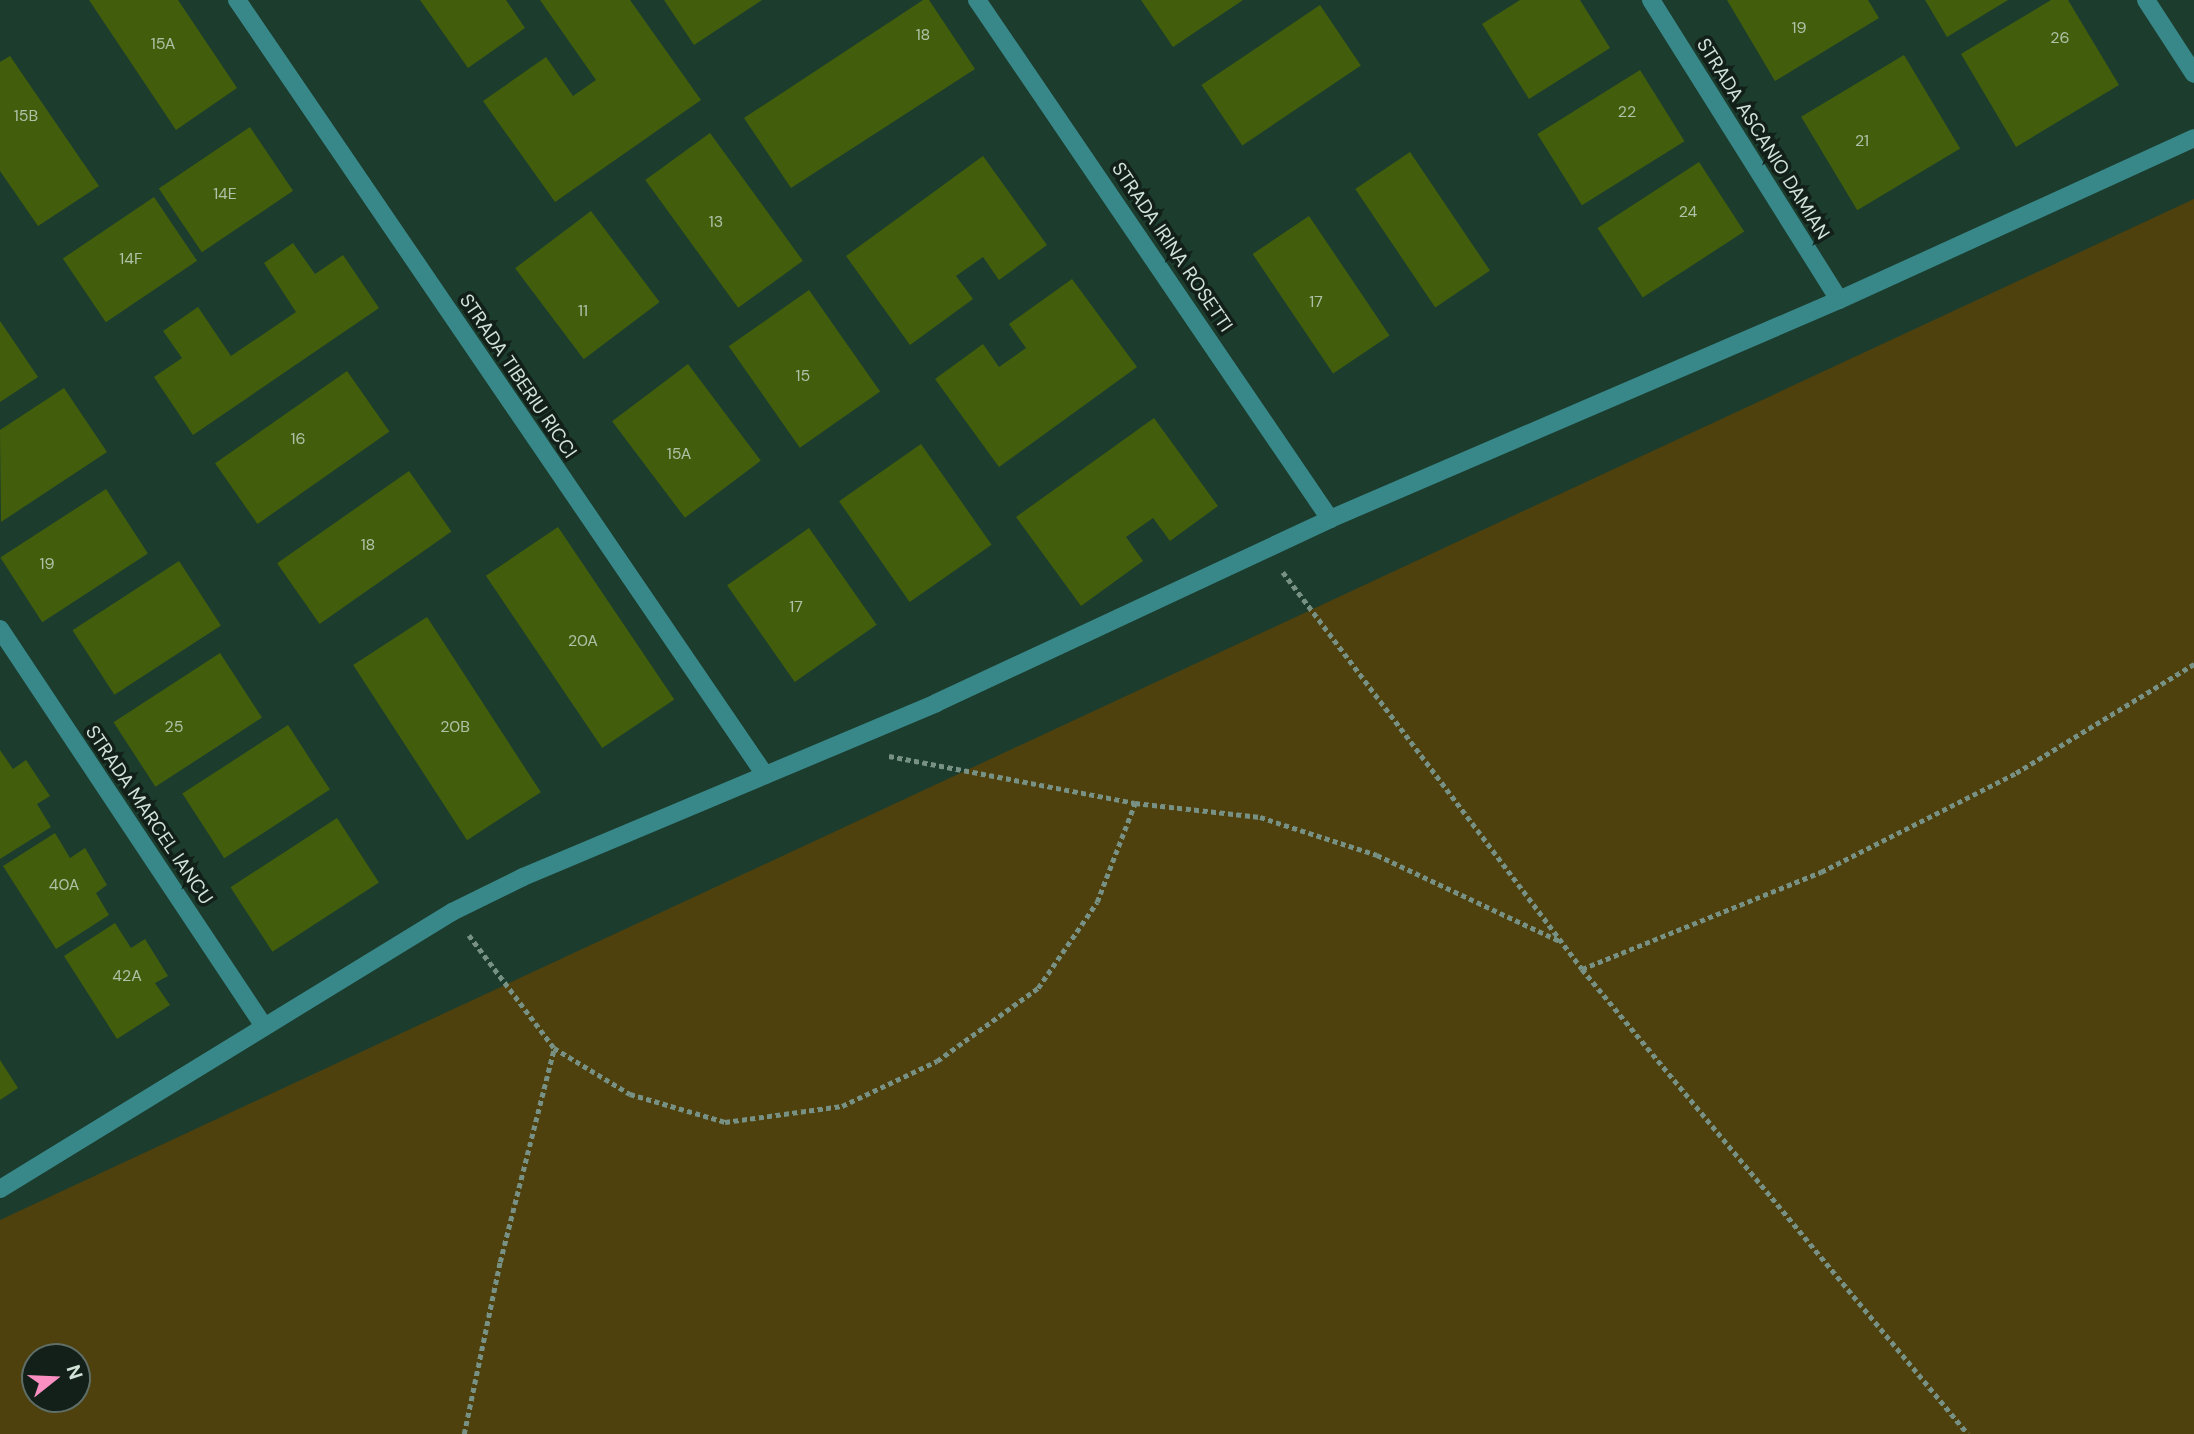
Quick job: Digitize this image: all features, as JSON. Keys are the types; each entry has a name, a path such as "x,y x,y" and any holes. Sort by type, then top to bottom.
{"street":[{"name":"STRADA TIBERIU RICCI","path":"237,0 765,775"},
{"name":"STRADA IRINA ROSETTI","path":"977,0 1330,519"},
{"name":"STRADA ASCANIO DAMIAN","path":"1651,0 1839,300"},
{"path":"2146,0 2194,74"},
{"path":"0,1189 263,1025 452,912 936,703 1330,519 1839,300 2194,138"},
{"name":"STRADA MARCEL IANCU","path":"0,629 263,1025"}],"path":[{"path":"1266,550 1582,969 1968,1434"},
{"path":"1582,969 1821,872 2016,773 2194,663"},
{"path":"833,746 1135,803 1260,817 1377,855 1561,941"},
{"path":"452,912 554,1048 630,1094 725,1122 842,1106 937,1061 1038,988 1097,902 1135,803"},
{"path":"464,1434 500,1262 554,1048"}],"shaded area":[{"path":"2194,199 2194,1434 0,1434 0,1220"}],"building":[{"path":"89,0 178,0 237,88 176,130"},
{"path":"420,0 506,0 525,28 468,68"},
{"path":"540,0 630,0 701,100 555,202 483,101 546,57 573,96 596,80"},
{"path":"664,0 762,0 694,45"},
{"path":"923,0 929,0 975,69 791,188 744,118"},
{"path":"1141,0 1243,0 1173,47"},
{"path":"1520,0 1580,0 1610,48 1529,99 1482,24"},
{"path":"1727,0 1868,0 1879,18 1775,81"},
{"path":"1925,0 2008,0 1947,37"},
{"path":"2051,0 2068,0 2119,85 2016,147 1961,54"},
{"path":"1320,5 1361,66 1242,145 1201,85"},
{"path":"1904,55 1960,148 1857,210 1801,117"},
{"path":"10,56 99,186 38,226 0,171 0,62"},
{"path":"1640,70 1685,141 1582,205 1537,134"},
{"path":"250,127 293,191 202,252 159,189"},
{"path":"710,133 803,261 738,308 645,180"},
{"path":"1410,152 1490,271 1435,307 1355,189"},
{"path":"983,156 1047,245 999,280 983,257 956,276 973,299 910,345 846,256"},
{"path":"1699,162 1744,232 1643,298 1598,228"},
{"path":"154,197 197,261 106,322 63,259"},
{"path":"591,211 660,302 584,359 515,268"},
{"path":"1309,216 1390,335 1333,373 1253,254"},
{"path":"293,243 315,274 343,255 379,308 193,435 154,377 182,358 163,331 198,307 231,356 296,312 264,263"},
{"path":"1072,279 1137,367 999,467 935,379 983,344 999,367 1026,348 1009,324"},
{"path":"809,290 880,392 800,448 729,346"},
{"path":"0,321 38,377 0,402"},
{"path":"688,364 761,461 685,518 612,421"},
{"path":"347,371 389,432 258,524 215,463"},
{"path":"64,388 107,452 1,522 0,430"},
{"path":"1154,418 1218,506 1170,541 1153,518 1126,537 1143,561 1081,606 1016,517"},
{"path":"921,444 992,545 910,602 839,501"},
{"path":"409,471 451,532 320,624 277,563"},
{"path":"106,489 148,554 42,622 0,558"},
{"path":"558,527 674,699 602,748 486,576"},
{"path":"809,528 877,625 795,682 727,585"},
{"path":"179,561 221,626 114,695 72,630"},
{"path":"427,617 541,792 467,840 353,665"},
{"path":"220,653 262,718 155,787 113,722"},
{"path":"288,725 330,790 224,858 182,794"},
{"path":"0,750 13,769 26,760 50,796 37,804 51,827 0,859"},
{"path":"337,818 379,883 272,952 230,887"},
{"path":"55,833 70,858 85,848 107,885 96,893 109,915 56,949 3,866"},
{"path":"115,923 131,948 145,939 168,976 155,983 170,1005 117,1039 64,956"},
{"path":"0,1060 18,1088 0,1100"}]}
